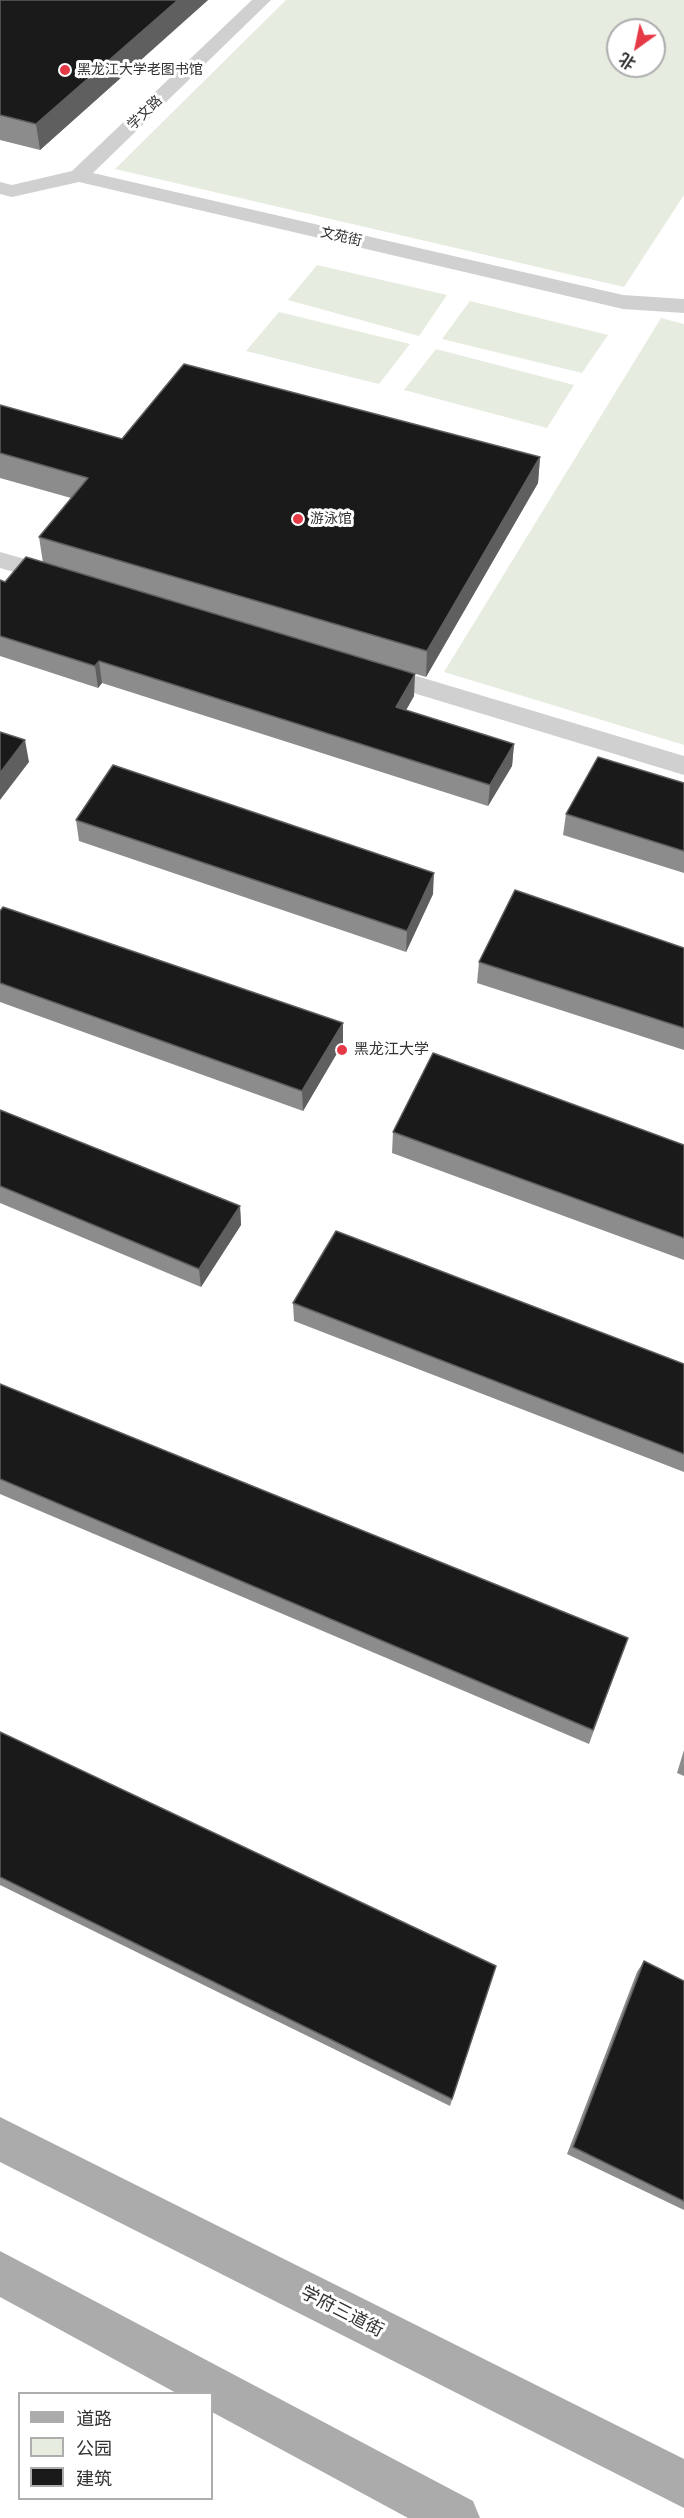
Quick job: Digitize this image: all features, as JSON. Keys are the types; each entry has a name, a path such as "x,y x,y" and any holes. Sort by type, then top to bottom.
{"main road":[{"name":"学府三道街","path":"0,2139 684,2484"},
{"path":"0,2273 456,2518"}],"street":[{"name":"学文路","path":"79,176 262,0"},
{"name":"文苑街","path":"4,194 79,176 623,302 683,304"},
{"path":"0,560 80,584"},
{"path":"353,666 684,766"}],"green space":[{"path":"286,0 684,0 684,195 624,287 115,169"},
{"path":"317,265 447,295 419,336 288,300"},
{"path":"470,301 608,335 582,373 442,339"},
{"path":"279,312 410,344 379,384 246,351"},
{"path":"661,318 684,324 684,745 444,672"},
{"path":"436,349 574,385 547,428 404,390"}],"building":[{"name":"黑龙江大学老图书馆","path":"0,0 178,0 36,124 0,115"},
{"name":"游泳馆","path":"184,364 540,457 427,651 39,537 88,478 0,453 0,405 122,439"},
{"path":"26,557 415,674 396,707 514,744 490,785 99,661 95,666 0,636 0,580 5,582"},
{"path":"0,732 25,740 0,773"},
{"path":"598,757 684,783 684,851 566,814"},
{"path":"113,765 434,873 407,931 76,820"},
{"path":"515,890 684,948 684,1028 479,962"},
{"path":"3,907 343,1023 302,1091 0,983 0,911"},
{"path":"433,1053 684,1145 684,1238 393,1132"},
{"path":"0,1110 240,1206 199,1269 0,1186"},
{"path":"336,1231 684,1364 684,1454 293,1303"},
{"path":"0,1384 628,1638 593,1730 0,1479"},
{"path":"0,1732 496,1966 452,2099 0,1877"},
{"path":"644,1961 684,1981 684,2201 573,2147"}],"place":[{"name":"黑龙江大学老图书馆","path":"65,70"},
{"name":"游泳馆","path":"298,519"},
{"name":"黑龙江大学","path":"342,1050"}]}
